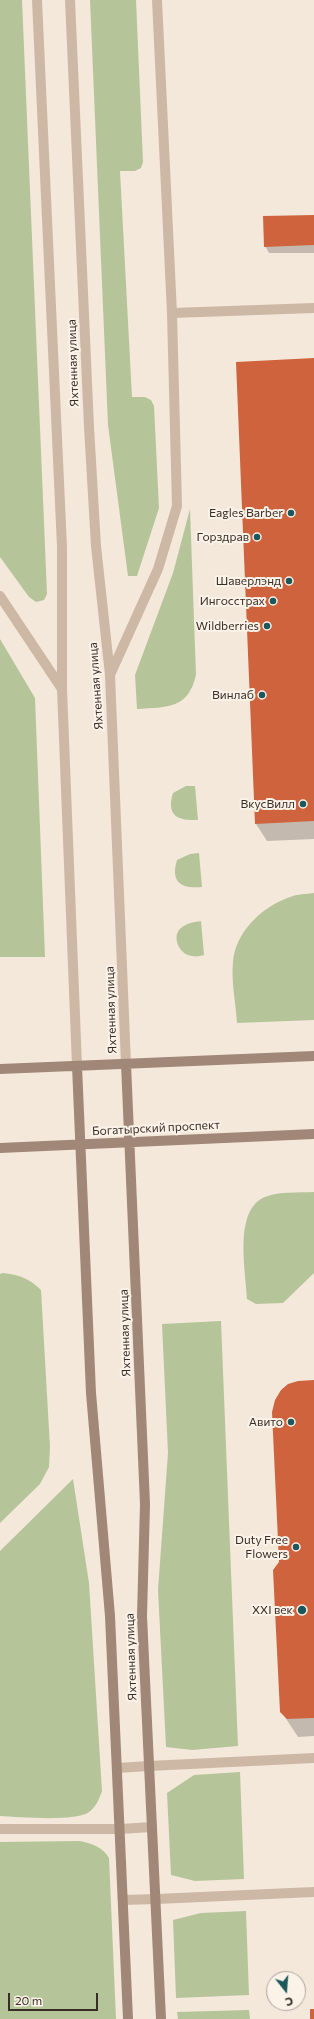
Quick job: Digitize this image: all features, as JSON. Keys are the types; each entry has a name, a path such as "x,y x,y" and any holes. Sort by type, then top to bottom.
{"main road":[{"path":"0,1070 314,1056"},
{"name":"Яхтенная улица","path":"126,1064 145,1504 142,1616 161,2019"},
{"name":"Яхтенная улица","path":"77,1066 91,1393 110,1616 128,2019"},
{"name":"Богатырский проспект","path":"0,1148 314,1134"}],"street":[{"name":"Яхтенная улица","path":"38,0 62,547 62,689 77,1066"},
{"name":"Яхтенная улица","path":"70,0 89,427 96,546 110,675 126,1064"},
{"path":"110,675 158,569 177,506 172,313 157,0"},
{"path":"172,313 314,308"},
{"path":"0,596 62,689"},
{"path":"117,1768 314,1758"},
{"path":"0,1829 120,1829 152,1827"},
{"path":"123,1900 314,1892"}],"green space":[{"path":"0,0 22,0 47,594 44,600 36,602 29,597 0,557"},
{"path":"90,0 136,0 143,162 141,168 135,171 120,171 132,397 145,397 151,400 154,406 159,508 137,576 128,576 108,425"},
{"path":"190,509 196,675 188,694 182,700 175,704 158,708 137,709 135,675 173,573"},
{"path":"0,639 35,698 45,957 0,957"},
{"path":"186,786 195,786 198,820 179,818 175,816 171,807 173,793"},
{"path":"199,853 202,887 189,887 179,883 175,874 177,860 190,854"},
{"path":"314,893 314,1020 237,1023 233,985 233,962 239,940 252,922 270,907 293,896"},
{"path":"201,921 204,955 187,955 178,945 178,931 186,925"},
{"path":"314,1192 314,1273 283,1303 256,1304 247,1299 244,1258 245,1228 249,1214 255,1204 271,1195"},
{"path":"3,1273 24,1278 41,1290 50,1447 49,1467 40,1484 0,1523 0,1274"},
{"path":"221,1321 238,1746 192,1750 166,1747 158,1590 168,1453 162,1324"},
{"path":"73,1479 89,1583 102,1791 94,1807 89,1812 82,1815 60,1818 0,1816 0,1551"},
{"path":"240,1772 244,1879 195,1881 171,1875 167,1793 194,1775"},
{"path":"80,1841 100,1848 109,1858 116,2019 0,2019 0,1842"},
{"path":"246,1911 249,1995 176,1998 173,1920 201,1913"},
{"path":"249,2010 250,2019 178,2019 177,2012"}],"building":[{"path":"314,215 314,245 264,247 263,216"},
{"path":"314,358 314,821 255,824 236,362"},
{"path":"314,1380 314,1718 287,1719 280,1712 273,1570 279,1562 272,1412 275,1400 281,1390 288,1384 298,1381"},
{"path":"310,2009 314,2009 314,2019 310,2019"}],"place":[{"name":"Eagles Barber","path":"291,513"},
{"name":"Горздрав","path":"257,537"},
{"name":"Шаверлэнд","path":"289,581"},
{"name":"Ингосстрах","path":"273,601"},
{"name":"Wildberries","path":"267,626"},
{"name":"Винлаб","path":"262,695"},
{"name":"ВкусВилл","path":"303,804"},
{"name":"Авито","path":"291,1422"},
{"name":"Duty Free Flowers","path":"296,1547"},
{"name":"XXI век","path":"302,1610"}]}
